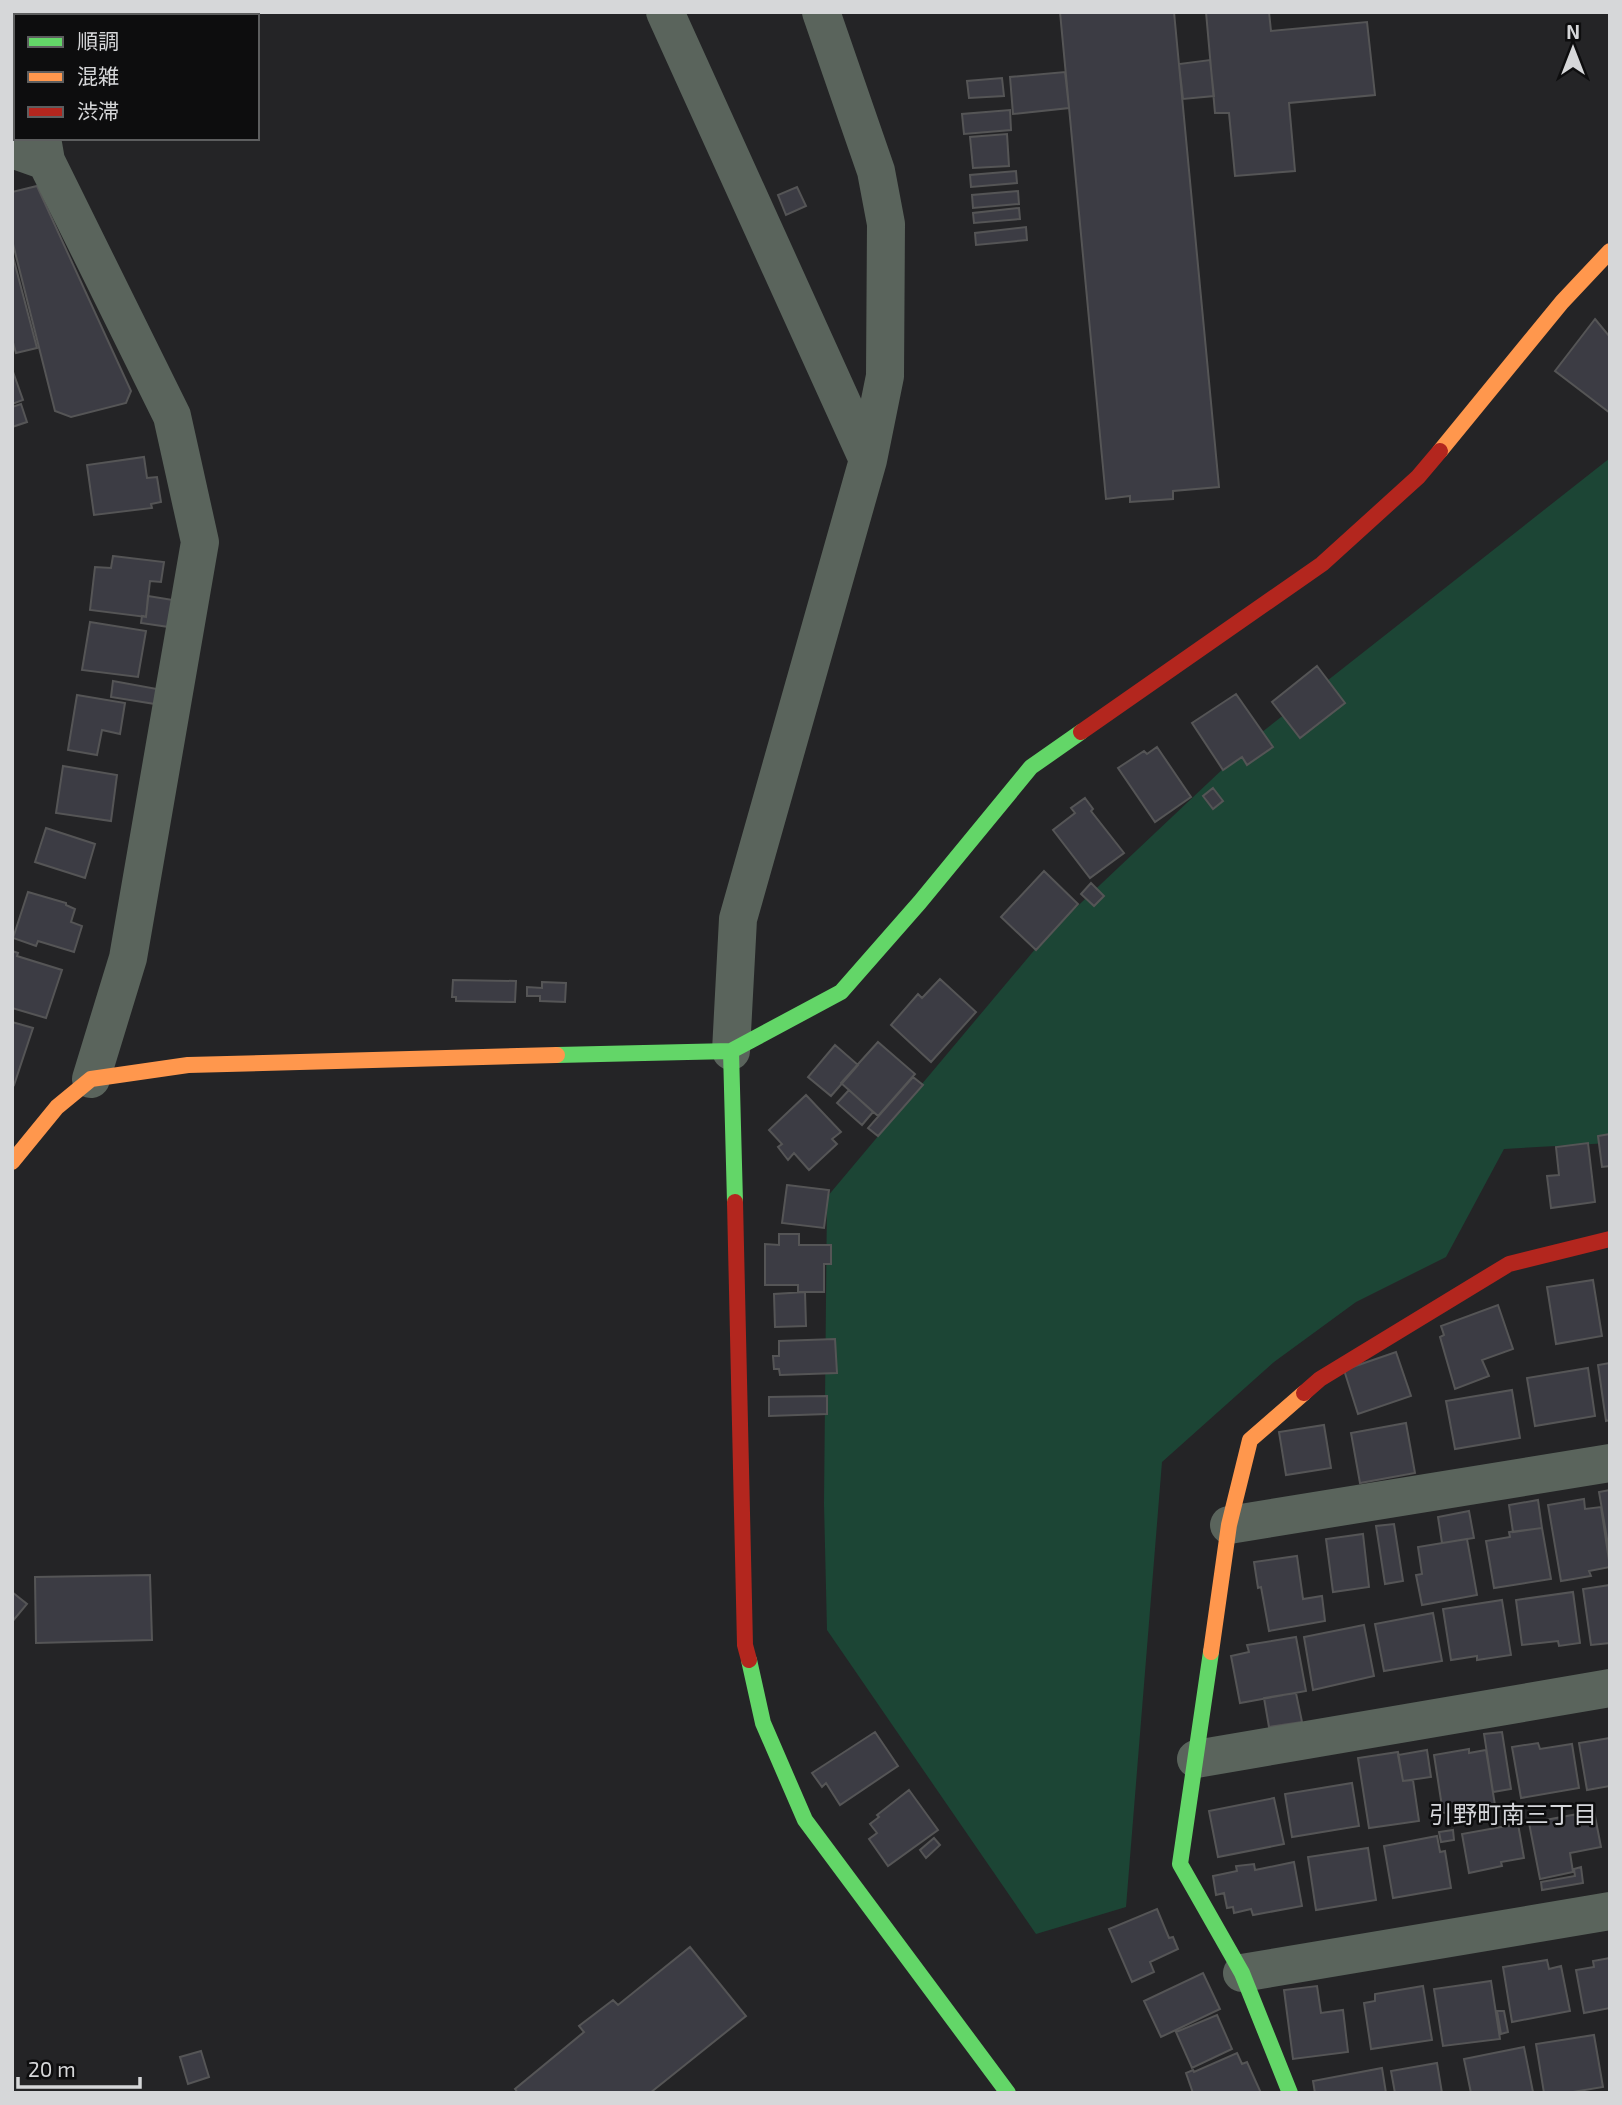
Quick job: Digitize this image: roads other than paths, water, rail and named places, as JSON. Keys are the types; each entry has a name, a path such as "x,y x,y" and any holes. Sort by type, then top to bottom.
{"street":[{"path":"665,12 868,460"},
{"path":"821,12 876,171 886,224 885,376 868,460 738,919 731,1051 745,1645 763,1723 805,1819 1008,2093"},
{"path":"33,149 172,416 200,542 128,958 92,1079"},
{"path":"12,1162 57,1107 92,1079 188,1065 731,1051 841,992 920,902 1031,767 1146,689 1332,556 1418,477 1562,302 1610,251"},
{"path":"1290,2093 1242,1973 1180,1864 1229,1525 1250,1440 1320,1379 1509,1264 1610,1239"},
{"path":"1229,1525 1610,1463"},
{"path":"1196,1759 1610,1688"},
{"path":"1242,1973 1610,1911"}],"district":[{"name":"引野町南三丁目","path":"1513,1813"}]}
